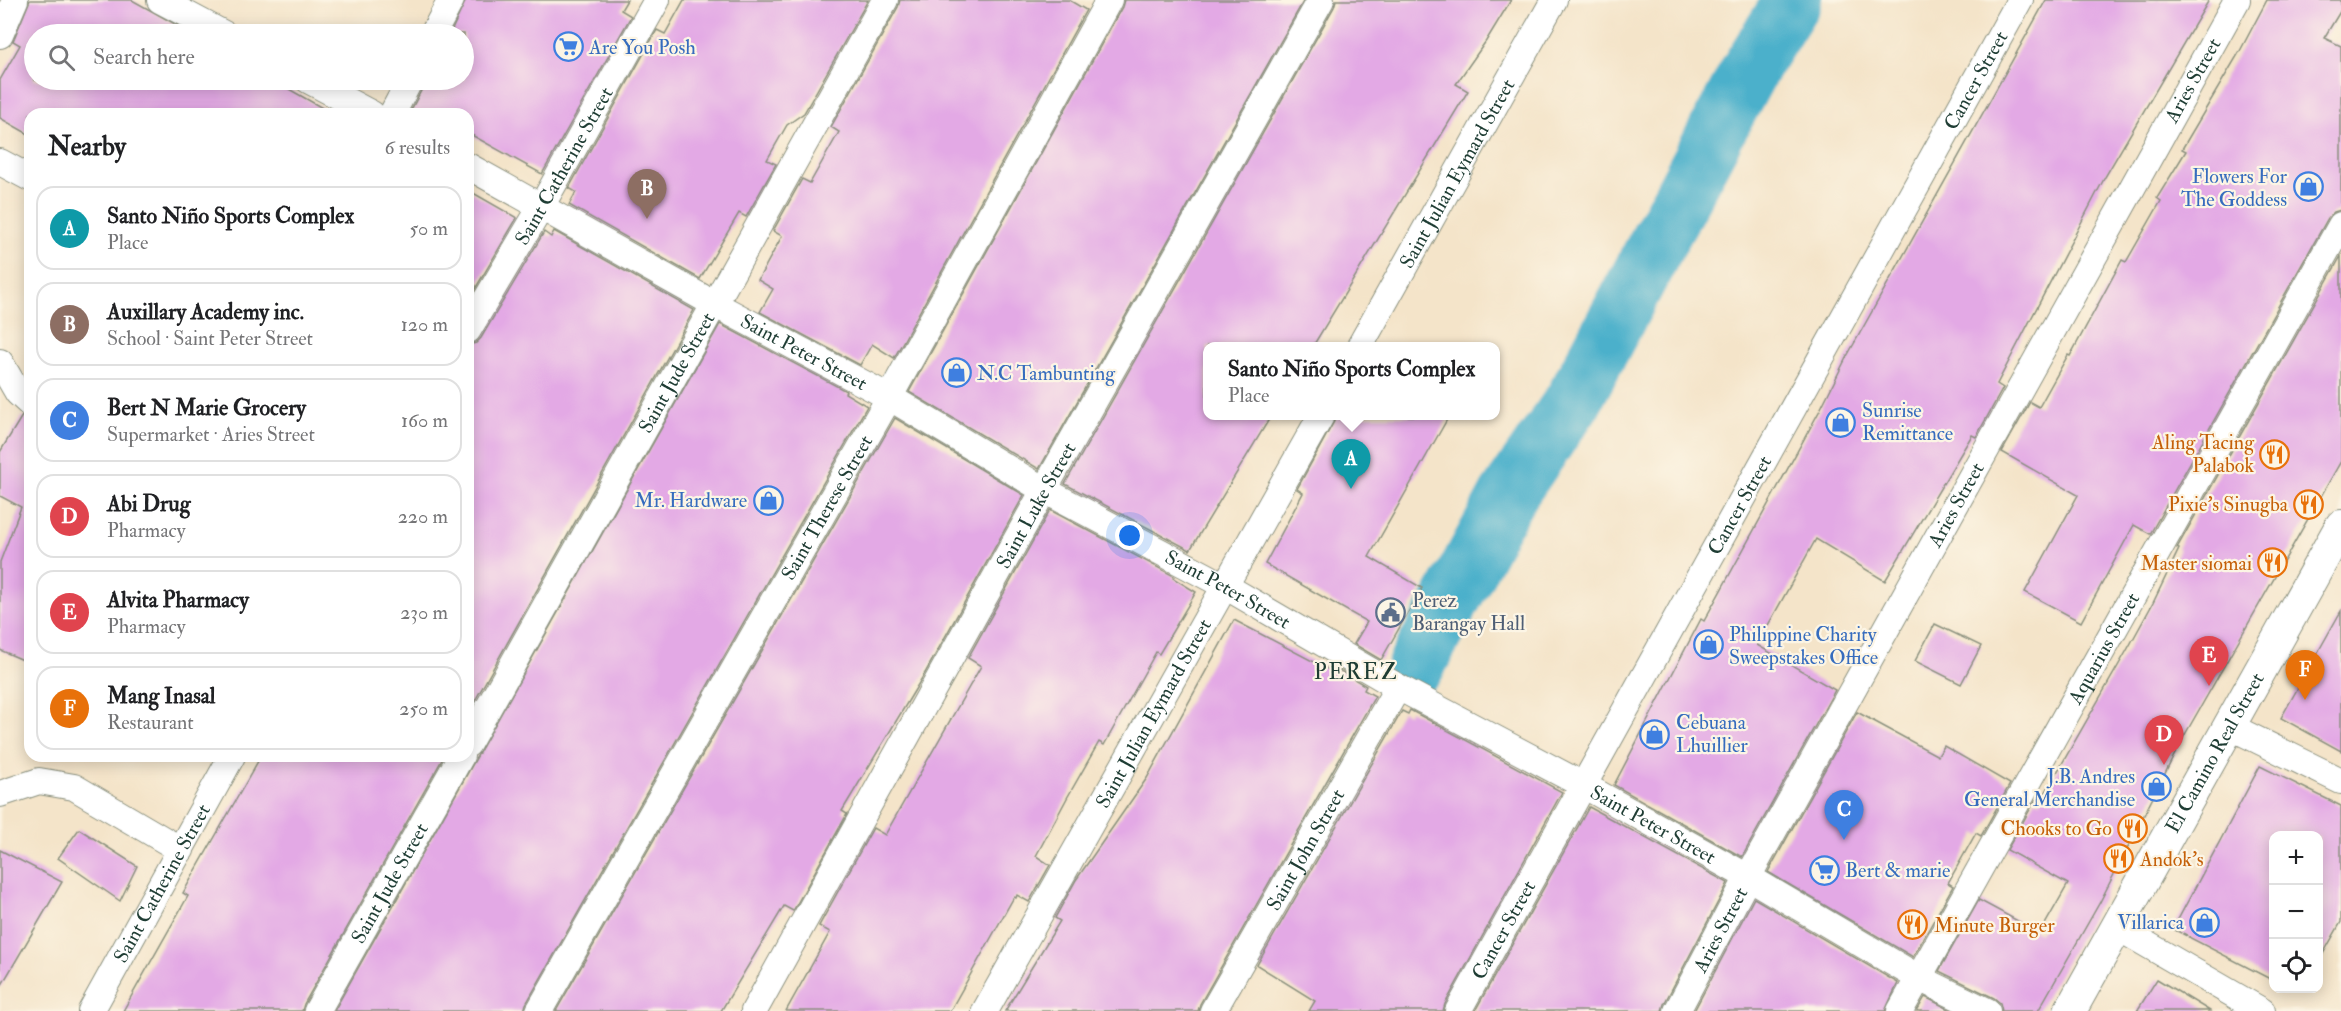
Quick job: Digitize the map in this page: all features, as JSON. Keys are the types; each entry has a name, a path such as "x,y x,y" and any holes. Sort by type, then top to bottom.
{"street":[{"path":"0,35 15,0"},
{"path":"160,0 205,24"},
{"path":"439,24 451,0"},
{"name":"Saint Catherine Street","path":"474,320 657,0"},
{"name":"Saint Jude Street","path":"474,733 885,0"},
{"name":"Saint Therese Street","path":"539,1011 889,397 1108,0"},
{"name":"Saint Luke Street","path":"754,1011 1044,490 1321,0"},
{"name":"Saint Julian Eymard Street","path":"1362,342 1554,0"},
{"name":"Cancer Street","path":"1458,1011 2020,0"},
{"name":"Aries Street","path":"1677,1011 1748,877 2237,0"},
{"path":"327,90 361,108"},
{"path":"395,108 405,90"},
{"path":"0,162 24,175"},
{"name":"Saint Peter Street","path":"474,169 716,305 889,397 1044,490 1225,586 1398,687 1583,785 1748,877 1919,978 1987,1011"},
{"name":"Aquarius Street","path":"1900,1011 2341,225"},
{"path":"0,362 18,393 24,398"},
{"name":"Saint Julian Eymard Street","path":"985,1011 1319,420"},
{"name":"El Camino Real Street","path":"2070,1011 2341,526"},
{"name":"Saint John Street","path":"1213,1011 1398,687"},
{"path":"2229,726 2341,781"},
{"name":"Saint Catherine Street","path":"91,1011 229,762"},
{"name":"Saint Jude Street","path":"317,1011 458,762"},
{"path":"0,794 39,781 74,787 181,850"},
{"path":"2117,927 2262,1011"}],"building":[{"path":"30,0 132,0 175,24 24,24 24,90 291,90 322,108 24,108 24,132 0,118 0,80 20,45 13,41"},
{"path":"466,0 627,0 621,10 631,16 542,174 474,136 474,108 412,108 421,90 474,90 474,24 455,24"},
{"path":"684,0 868,0 804,113 787,125 767,160 776,164 746,217 739,213 700,279 569,205 576,192 569,188 657,30 665,34"},
{"path":"900,0 1069,0 1086,10 894,358 872,344 860,365 760,312 773,289 758,280 782,236 773,231 802,179 810,183 839,132 831,127"},
{"path":"1124,0 1304,0 1039,469 909,392"},
{"path":"1336,0 1511,0 1456,84 1468,91 1315,342 1203,342 1203,420 1269,420 1190,550 1065,484"},
{"path":"2046,0 2209,0 2105,177 1997,384 2003,388 1976,437 1972,435 1885,581 1816,539 1757,645 1835,690 1742,857 1614,785 1701,619 1704,621 1820,410 1846,358"},
{"path":"2267,0 2341,0 2341,10 2324,38 2341,46 2341,210 2334,212 2328,218 2150,534 2134,525 2081,622 2025,592 2078,495 2002,452 2030,402 2039,407 2068,355 2070,356 2122,260 2126,262 2161,201 2157,198 2186,151 2182,149 2240,51"},
{"path":"474,193 517,218 474,291"},
{"path":"554,231 694,310 474,702 474,344 481,338 544,232 551,237"},
{"path":"2341,256 2341,461 2183,738 2100,902 2038,1011 2002,1011 2000,1003 1994,998 1939,971 1979,900 2040,933 2068,884 2007,850 2036,799 2040,802 2126,652 2153,603 2179,549 2177,548"},
{"path":"720,324 846,391 845,393 867,406 524,1011 334,1011"},
{"path":"22,416 24,417 24,660 0,650 0,562 21,507 0,496 0,452"},
{"path":"895,418 1024,495 925,673 842,811 847,814 793,911 784,906 721,1011 556,1011"},
{"path":"1335,420 1447,420 1369,557 1422,588 1381,660 1354,644 1367,622 1265,564 1303,493 1297,489"},
{"path":"1050,510 1174,576 1173,578 1196,592 1159,654 1156,652 1104,745 1099,742 1067,798 1036,856 1050,865 1029,902 1017,895 1016,898 1014,897 950,1011 786,1011 830,932 819,926 873,828 885,835 981,666 968,658"},
{"path":"2341,611 2341,751 2281,718"},
{"path":"1234,620 1337,674 1339,670 1366,686 1364,690 1375,696 1198,1011 1005,1011 1060,921 1055,918 1076,880 1147,778"},
{"path":"1935,624 1981,646 1961,684 1915,661"},
{"path":"1410,710 1562,792 1443,1011 1309,1011 1315,1001 1257,965 1402,711 1408,714"},
{"path":"1857,712 1938,756 1944,746 2010,784 1981,836 1976,833 1948,883 1953,886 1913,957 1768,872"},
{"path":"258,762 441,762 302,1011 123,1011 188,896 183,893"},
{"path":"2260,766 2341,806 2341,922 2323,954 2323,831 2269,831 2269,978 2173,929"},
{"path":"1589,807 1728,883 1662,1011 1475,1011"},
{"path":"79,829 137,866 120,901 58,858"},
{"path":"0,850 62,882 0,988"},
{"path":"1754,898 1898,983 1885,1011 1694,1011"},
{"path":"2157,979 2210,1011 2137,1011"},
{"path":"1925,997 1953,1011 1917,1011"}],"waterway":[{"path":"1416,666 1507,497 1573,401 1751,67 1793,0"}],"place":[{"name":"Are You Posh","path":"568,47"},
{"name":"Flowers For The Goddess","path":"2308,187"},
{"name":"Auxillary Academy inc.","path":"647,219"},
{"name":"N.C Tambunting","path":"956,373"},
{"name":"Sunrise Remittance","path":"1841,422"},
{"name":"Aling Tacing Palabok","path":"2275,454"},
{"name":"Santo Niño Sports Complex","path":"1351,489"},
{"name":"Mr. Hardware","path":"768,500"},
{"name":"Pixie's Sinugba","path":"2309,504"},
{"name":"Master siomai","path":"2273,563"},
{"name":"Perez Barangay Hall","path":"1391,612"},
{"name":"Philippine Charity Sweepstakes Office","path":"1708,645"},
{"name":"Alvita Pharmacy","path":"2209,686"},
{"name":"Mang Inasal","path":"2305,700"},
{"name":"Cebuana Lhuillier","path":"1655,734"},
{"name":"Abi Drug","path":"2164,765"},
{"name":"J.B. Andres General Merchandise","path":"2156,787"},
{"name":"Chooks to Go","path":"2133,828"},
{"name":"Bert N Marie Grocery","path":"1844,840"},
{"name":"Andok's","path":"2119,859"},
{"name":"Bert & marie","path":"1824,870"},
{"name":"Villarica","path":"2205,922"},
{"name":"Minute Burger","path":"1913,925"}],"district":[{"name":"PEREZ","path":"1356,671"}]}
